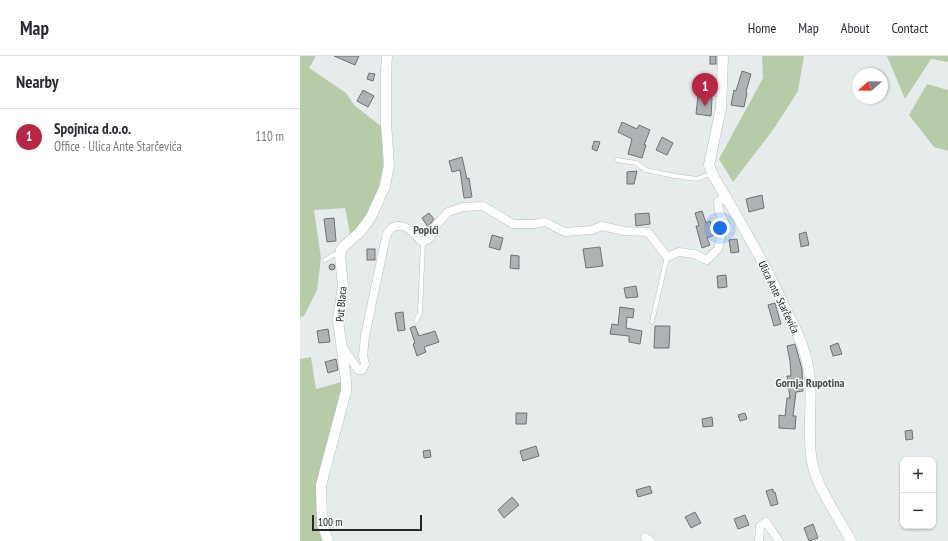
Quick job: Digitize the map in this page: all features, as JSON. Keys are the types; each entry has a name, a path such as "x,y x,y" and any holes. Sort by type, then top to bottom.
{"street":[{"path":"341,250 348,241 360,232 371,217 385,186 389,165 386,123 387,56"},
{"name":"Ulica Ante Starčevića","path":"723,56 721,108 709,165 712,173 771,277 795,326 807,362 810,389 809,423 812,462 816,477 848,538"},
{"path":"340,343 358,370 362,370 365,364 363,356 365,336 389,231 396,226 406,226 424,242 430,238 436,225 448,212 463,207 483,206 513,224 534,224 545,222 565,232 592,230 602,226 624,231 648,232 667,257 679,252 694,254 707,260 718,249 725,223 719,211 718,202 726,197"},
{"name":"Put Blaca","path":"328,541 322,523 320,485 346,391 338,320 343,286 340,256 341,250"},
{"path":"759,541 760,526 766,522 779,541"}],"lane":[{"path":"617,160 636,163 646,170 675,176 697,179 712,173"},
{"path":"416,321 420,313 424,242"},
{"path":"324,260 341,250"},
{"path":"652,322 667,257"}],"green space":[{"path":"300,56 316,56 309,68 346,93 354,105 382,127 383,168 378,190 371,207 360,226 350,234 345,208 314,210 321,258 317,290 304,316 300,317"},
{"path":"762,56 804,56 798,91 773,130 733,182 719,159 763,78"},
{"path":"887,56 948,56 948,62 931,59 905,99"},
{"path":"927,84 948,90 948,151 934,147 909,115"},
{"path":"311,357 316,389 342,382 340,399 318,487 316,504 319,526 325,541 300,541 300,359"}],"building":[{"path":"334,56 359,56 355,65"},
{"path":"710,56 716,56 716,64 710,64"},
{"path":"742,71 751,74 744,107 731,105 734,90 736,91"},
{"path":"369,73 375,74 373,81 367,79"},
{"path":"363,90 374,96 368,107 357,101"},
{"path":"698,96 712,98 711,116 696,114"},
{"path":"622,122 637,129 639,125 650,130 644,145 646,145 642,158 628,154 632,139 618,132"},
{"path":"662,137 673,143 667,155 656,150"},
{"path":"594,141 600,142 597,151 592,149"},
{"path":"462,157 467,179 469,178 472,197 464,198 460,170 452,172 449,161"},
{"path":"637,171 634,184 627,184 627,172"},
{"path":"762,195 764,208 749,212 746,199"},
{"path":"702,211 706,223 710,221 714,235 707,238 710,245 702,248 696,226 699,226 695,213"},
{"path":"429,213 434,219 428,227 422,218"},
{"path":"649,213 650,224 636,226 635,214"},
{"path":"334,218 336,241 327,242 324,219"},
{"path":"806,232 809,245 801,247 799,234"},
{"path":"492,235 503,238 500,250 489,247"},
{"path":"737,239 739,252 731,253 729,240"},
{"path":"600,247 603,266 586,268 583,249"},
{"path":"367,249 375,249 375,260 367,260"},
{"path":"511,255 519,256 519,269 510,268"},
{"path":"332,264 335,267 332,270 329,267"},
{"path":"726,275 727,287 718,288 717,276"},
{"path":"636,286 638,297 626,298 624,288"},
{"path":"775,303 781,324 774,326 768,305"},
{"path":"620,307 634,309 633,318 627,317 626,328 642,331 640,344 629,342 629,336 610,334 612,324 618,325"},
{"path":"403,312 405,330 398,331 395,313"},
{"path":"415,326 419,336 435,331 439,342 424,347 426,352 417,356 413,344 415,343 410,328"},
{"path":"655,326 670,326 669,348 654,348"},
{"path":"328,329 330,342 319,343 317,331"},
{"path":"838,343 842,354 833,356 830,346"},
{"path":"795,344 802,369 803,391 796,392 793,416 796,416 795,429 779,428 779,415 785,416 787,398 790,398 787,376 791,376 787,346"},
{"path":"336,359 338,370 328,373 325,362"},
{"path":"516,413 527,413 526,424 516,424"},
{"path":"745,413 747,419 740,421 738,415"},
{"path":"712,417 713,426 703,427 702,419"},
{"path":"912,430 913,439 906,440 905,431"},
{"path":"536,446 539,456 523,461 520,451"},
{"path":"430,450 431,457 424,458 423,451"},
{"path":"650,486 652,493 638,497 636,490"},
{"path":"773,489 778,504 771,506 766,491"},
{"path":"512,497 519,505 504,518 498,510"},
{"path":"695,512 701,523 691,528 685,517"},
{"path":"745,515 749,525 738,529 734,519"},
{"path":"813,524 818,538 809,541 804,528"}],"place":[{"name":"Spojnica d.o.o.","path":"705,106"}],"district":[{"name":"Popići","path":"426,229"},
{"name":"Gornja Rupotina","path":"810,382"}]}
